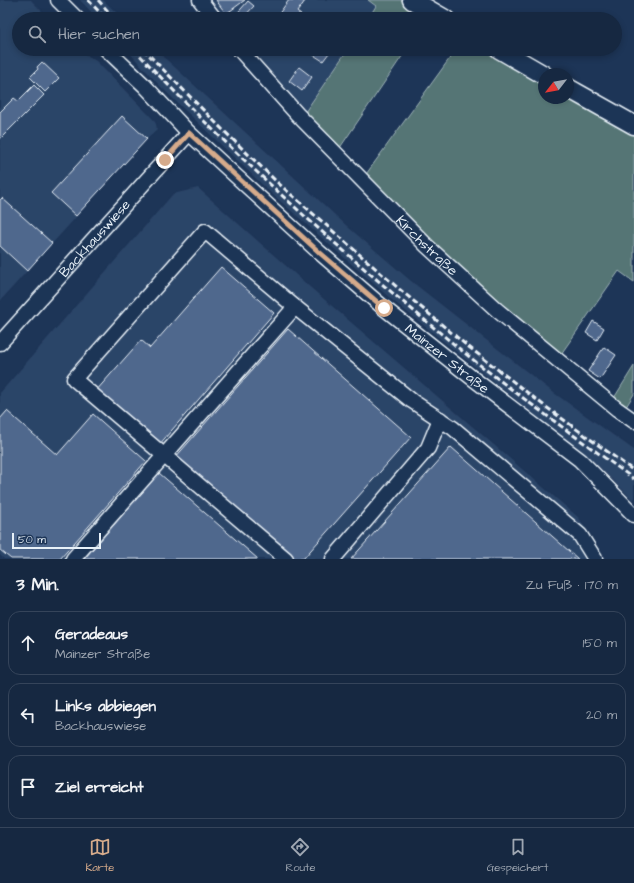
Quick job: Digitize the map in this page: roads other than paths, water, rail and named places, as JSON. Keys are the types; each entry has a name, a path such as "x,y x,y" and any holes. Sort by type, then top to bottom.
{"main road":[{"path":"412,0 433,12"},
{"path":"511,56 538,72"},
{"path":"574,91 634,125"}],"street":[{"path":"58,0 69,12"},
{"path":"200,0 209,12"},
{"name":"Mainzer Straße","path":"113,56 145,86 189,133 319,252 384,308 471,377 580,460 634,515"},
{"name":"Kirchstraße","path":"245,56 297,114 427,246 497,310 617,409 634,421"},
{"name":"Backhauswiese","path":"0,343 189,133"},
{"path":"286,559 74,379 205,231 412,401 453,428 580,535 595,559"},
{"path":"72,559 296,307"},
{"path":"333,559 428,448 440,419"}],"railway":[{"path":"88,0 99,12"},
{"path":"98,0 109,12"},
{"path":"141,56 172,89 292,205 418,315 482,367 634,479"},
{"path":"150,56 278,183 398,288 465,344 542,404 634,471"}]}
